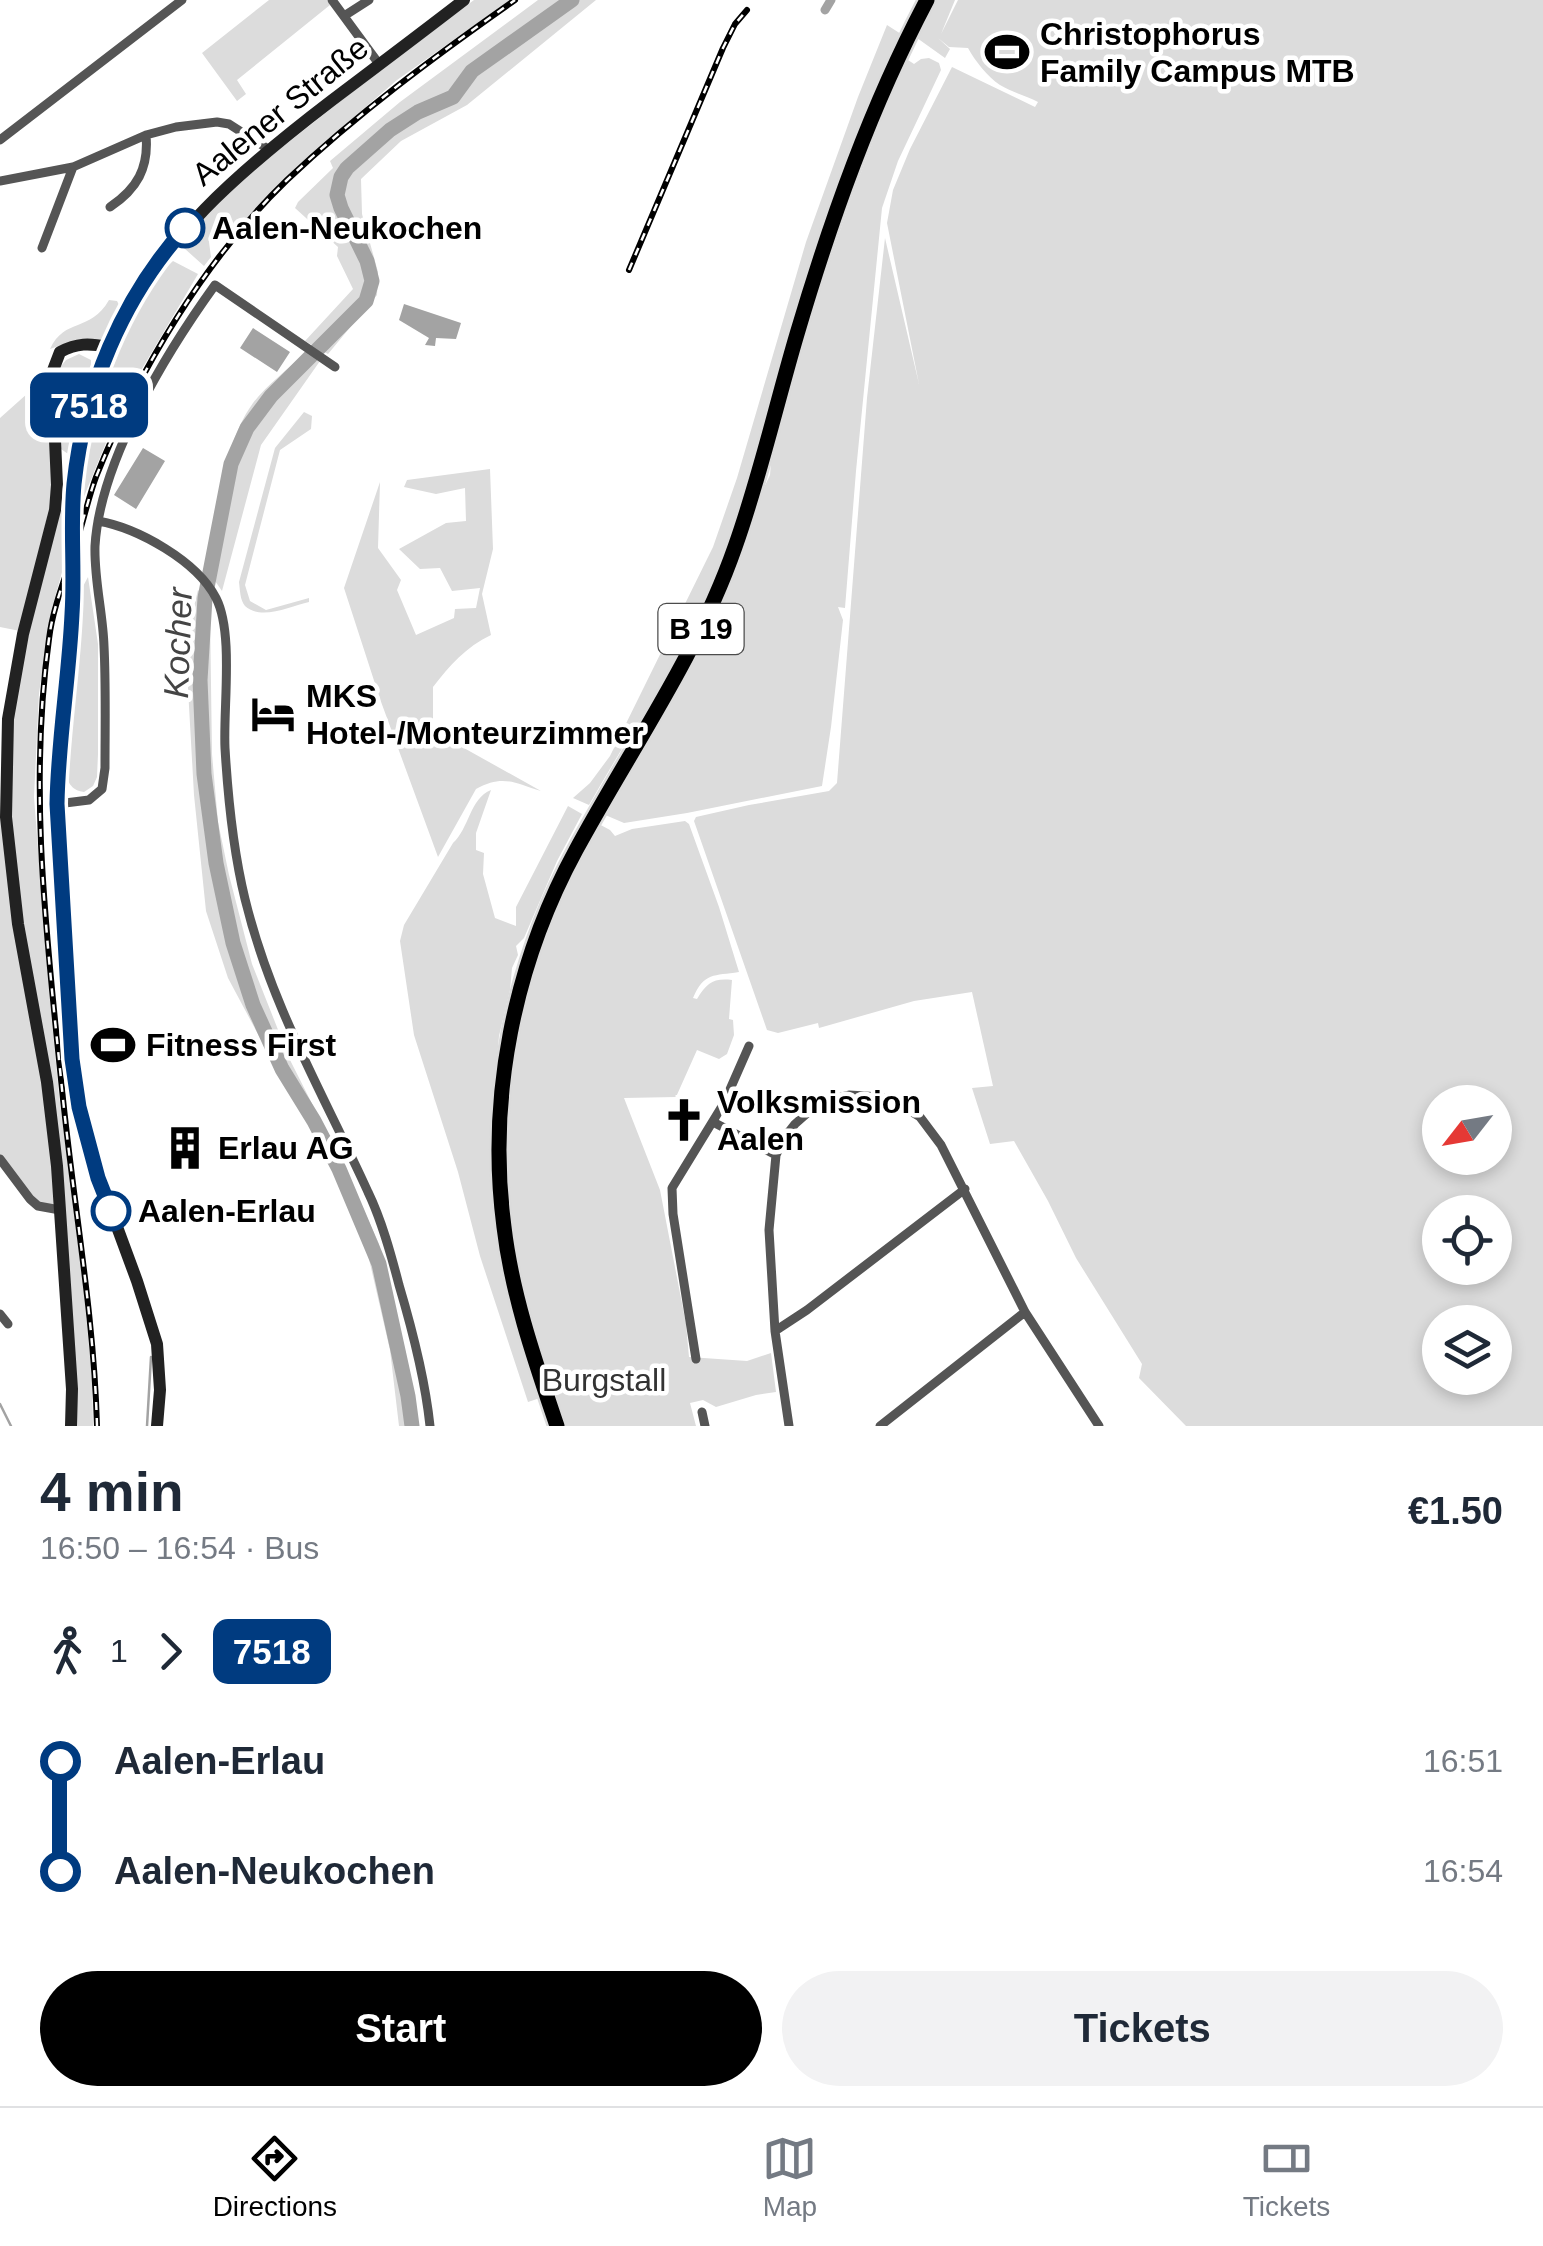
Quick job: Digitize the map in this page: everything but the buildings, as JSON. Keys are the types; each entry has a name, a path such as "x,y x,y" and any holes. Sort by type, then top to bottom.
{"highway":[{"name":"B 19","path":"556,1426 511,1270 499,1176 504,1068 525,970 571,859 685,662 720,588 760,469 832,222 927,0"}],"street":[{"path":"0,140 182,0"},
{"path":"332,0 379,64"},
{"path":"344,16 369,0"},
{"name":"Aalener Straße","path":"157,1426 157,1344 98,1178 79,1107 72,1059 57,804 73,610 74,484 86,417 108,348 171,244 216,195 268,148 464,0"},
{"path":"0,182 72,168 146,135 176,127 229,124 268,148"},
{"path":"110,207 126,196 140,178 146,163 146,135"},
{"path":"42,248 72,168"},
{"path":"57,804 89,800 102,788 104,643 95,548 98,522 104,490 144,399 175,344 215,285 331,363"},
{"path":"71,1426 60,1210 47,1082 18,924 6,818 3,733 58,485 52,373 60,352 75,344 108,348"},
{"path":"98,522 112,524 180,558 198,572 218,603 224,634 229,798 244,897 258,948 289,1030 376,1211 416,1345 430,1426"},
{"path":"696,1359 672,1188 712,1122 750,1046"},
{"path":"789,1426 774,1330 769,1230 776,1155 784,1138 812,1109 850,1095 881,1097 898,1103 920,1118 942,1146 1024,1312 1099,1426"},
{"path":"712,1122 776,1155"},
{"path":"0,1159 38,1206 60,1210"},
{"path":"774,1330 807,1310 964,1189"},
{"path":"880,1426 1024,1312"},
{"path":"0,1314 8,1324"},
{"path":"702,1412 705,1426"}],"green space":[{"path":"269,0 327,0 330,5 237,80 246,94 237,101 202,53"},
{"path":"474,0 510,0 397,80 283,180 237,230 217,229 209,242 211,257 204,266 184,248 182,241 218,198"},
{"path":"538,0 596,0 467,105 401,141 361,179 362,214 378,272 377,295 328,354 305,341 353,289 337,256 338,247 295,208 298,202 333,168 330,161 400,102"},
{"path":"935,0 955,0 941,34 958,0 1543,0 1543,1426 1186,1426 1139,1378 1142,1364 1076,1258 1014,1141 990,1144 972,1088 993,1086 972,992 914,1001 819,1028 818,1023 778,1033 767,1030 694,821 696,817 749,805 829,791 837,783 867,398 885,238 919,384 887,223 893,190 952,67 1035,107 1038,102 995,82 968,48 949,47 938,38 950,49 945,58 917,38"},
{"path":"887,25 901,34 864,115 817,240 741,502 714,580 671,667 589,805 573,798 610,756 713,547 806,242"},
{"path":"929,58 939,63 941,70 898,161 882,208 845,608 838,607 843,620 822,786 624,823 603,814 650,737 727,590 770,475 772,449 800,347 853,193 901,68 908,60 914,64"},
{"path":"173,261 198,274 136,379 83,499 91,434 117,357 141,303"},
{"path":"109,300 117,301 121,309 103,342 73,341 50,349 63,332 94,317"},
{"path":"79,354 91,360 91,374 71,456 61,449 57,371 66,360"},
{"path":"304,354 320,361 261,445 222,591 206,568 234,440 253,403"},
{"path":"46,387 52,483 20,631 0,627 0,418 28,393 32,397"},
{"path":"304,412 312,416 311,429 280,450 245,585 250,601 266,610 309,598 309,602 259,612 243,604 239,582 275,448"},
{"path":"490,469 493,549 482,594 491,635 459,657 433,687 433,725 446,738 541,791 501,781 476,789 438,857 344,588 380,482 378,548 401,580 397,590 416,635 454,618 455,609 476,608 480,588 452,591 440,568 420,569 399,549 446,523 466,521 465,488 436,494 404,487 407,480"},
{"path":"58,510 70,511 70,544 53,604 39,693 34,797 59,1095 83,1283 93,1426 69,1426 60,1210 38,1206 0,1159 0,814 10,817 10,732 26,634"},
{"path":"88,577 98,644 98,754 97,777 84,792 70,784 65,768 80,592"},
{"path":"198,590 210,615 212,754 218,822 252,964 290,1060 379,1244 405,1350 418,1426 399,1426 390,1350 366,1246 310,1118 228,978 206,911 184,647"},
{"path":"491,790 476,833 476,850 484,853 483,874 495,918 516,926 516,907 568,806 582,814 524,938 516,946 518,955 499,1036 490,1175 502,1275 540,1398 528,1402 414,1035 400,941 404,925 478,800"},
{"name":"Burgstall","path":"685,821 719,907 739,972 706,979 693,998 697,999 711,983 732,980 729,1019 733,1020 734,1035 727,1054 719,1059 697,1050 676,1097 624,1098 660,1190 689,1357 747,1361 771,1353 776,1392 716,1407 703,1400 690,1403 696,1426 564,1426 528,1318 511,1231 506,1154 519,1023 554,909 597,823 615,836 632,829"}],"shaded area":[{"path":"404,304 461,323 456,339 436,338 435,346 425,345 429,338 399,320"},
{"path":"253,328 290,352 277,372 240,348"},
{"path":"143,448 165,461 136,509 114,495"}],"waterway":[{"name":"Kocher","path":"412,1426 379,1264 339,1169 282,1069 253,1005 233,943 216,863 204,774 200,680 205,598 231,464 247,428 271,396 366,301 372,281 337,195 341,177 390,130 453,97 472,71 572,0"},
{"path":"825,10 831,0"},
{"name":"Kocher","path":"323,346 328,347"},
{"path":"147,1426 151,1357"},
{"path":"0,1404 11,1426"}],"railway":[{"path":"97,1426 92,1342 62,1089 42,864 43,695 57,601 96,477 132,397 176,318 228,245 287,180 341,131 515,0"},
{"path":"629,270 723,48 747,10"}],"bus line":[{"name":"7518","path":"111,1211 79,1107 72,1059 57,804 73,610 74,484 86,417 108,348 152,270 185,228"}],"place":[{"name":"Christophorus Family Campus MTB","path":"1007,52"},
{"name":"Aalen-Neukochen","path":"185,228"},
{"name":"MKS Hotel-/Monteurzimmer","path":"273,714"},
{"name":"Fitness First","path":"113,1045"},
{"name":"Volksmission Aalen","path":"684,1120"},
{"name":"Erlau AG","path":"185,1148"},
{"name":"Aalen-Erlau","path":"111,1211"}]}
